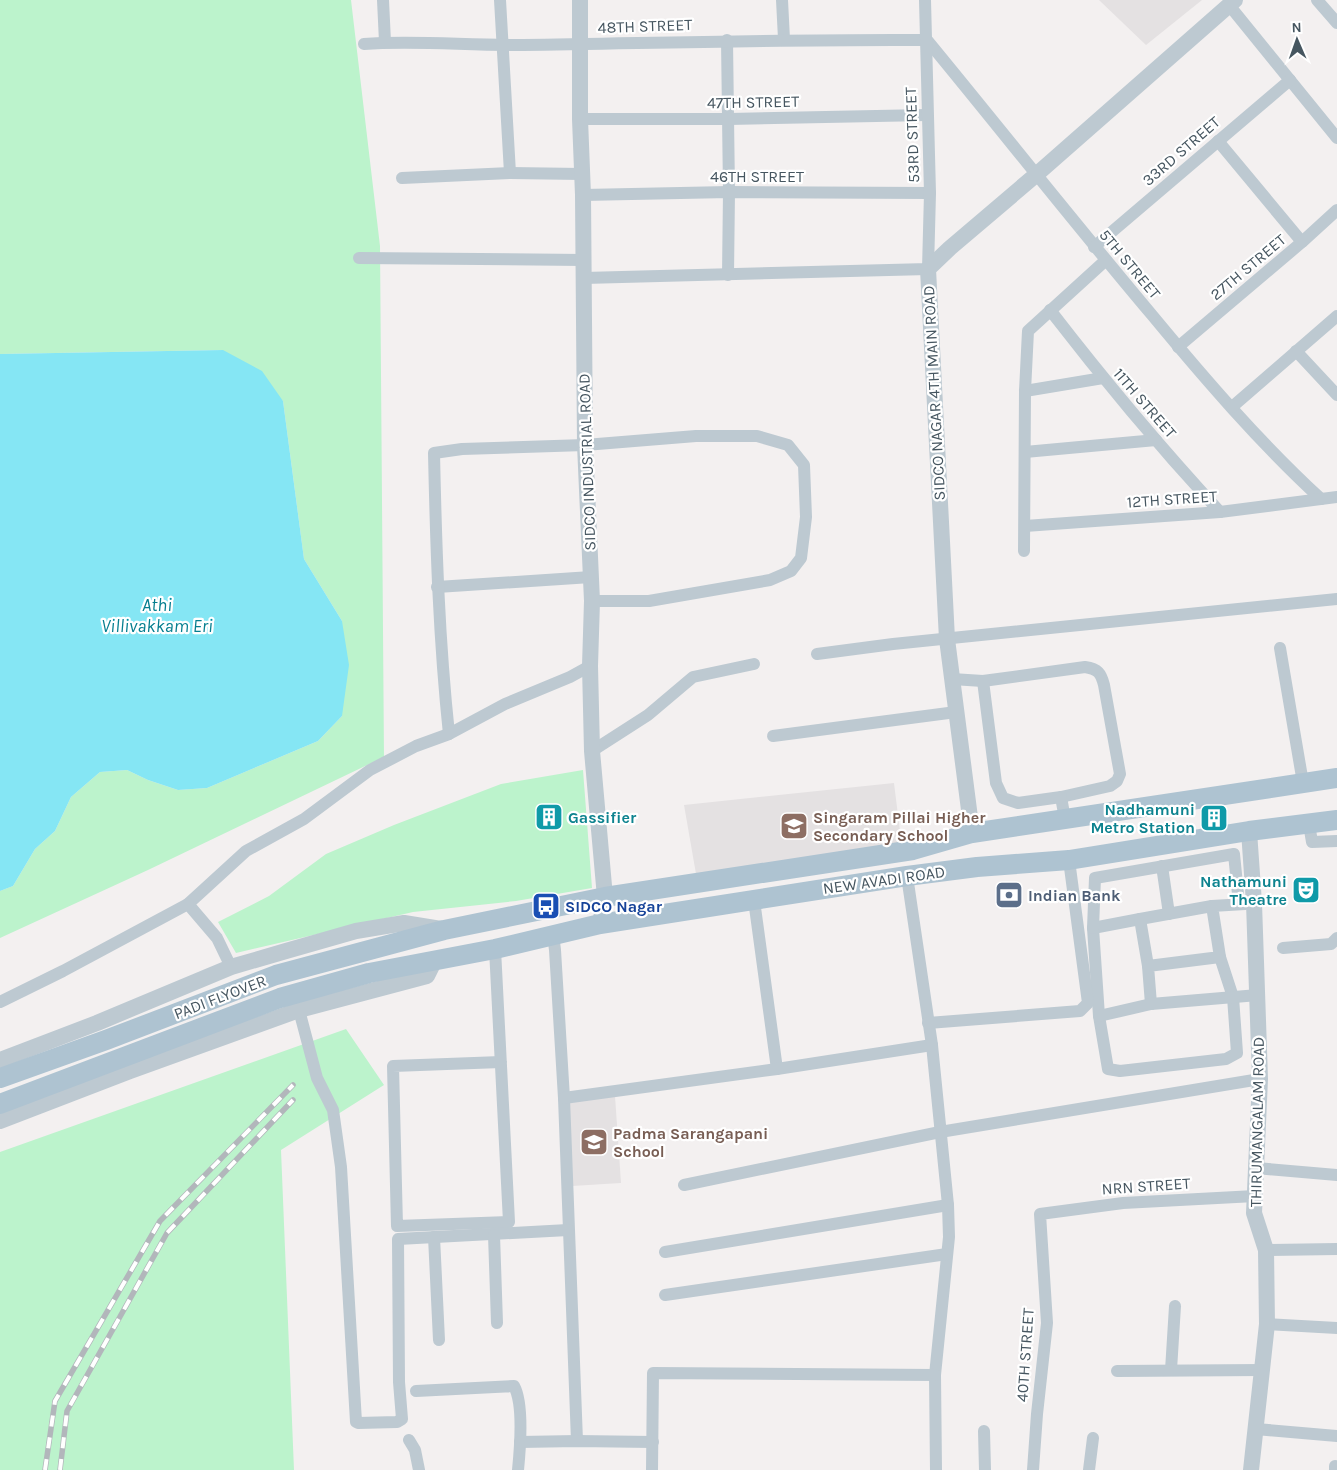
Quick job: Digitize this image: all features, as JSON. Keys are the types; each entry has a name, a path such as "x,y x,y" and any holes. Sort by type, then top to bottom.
{"main road":[{"name":"NEW AVADI ROAD","path":"444,930 605,897 914,850 972,833 1337,778"},
{"name":"NEW AVADI ROAD","path":"435,960 494,949 600,924 907,876 977,866 1069,860 1249,831 1337,820"},
{"name":"PADI FLYOVER","path":"0,1078 276,975 444,930"},
{"name":"PADI FLYOVER","path":"0,1104 280,998 369,973 435,960"}],"street":[{"path":"383,0 385,42"},
{"path":"500,0 501,45 510,173"},
{"name":"SIDCO INDUSTRIAL ROAD","path":"580,0 585,445 592,601 590,666 592,751 605,897 600,924"},
{"path":"782,0 784,39"},
{"name":"53RD STREET","path":"925,0 930,193 928,269"},
{"path":"1318,0 1337,23"},
{"path":"1232,2 1290,80 1337,138"},
{"name":"SIDCO NAGAR 4TH MAIN ROAD","path":"972,833 947,639 928,269 1232,2"},
{"name":"48TH STREET","path":"364,44 385,42 501,45 784,39 927,40"},
{"path":"727,40 730,192 728,275"},
{"name":"5TH STREET","path":"927,40 1094,247 1178,347 1292,472 1321,499"},
{"name":"33RD STREET","path":"1094,247 1290,80"},
{"name":"47TH STREET","path":"580,119 728,119 927,115"},
{"path":"1218,141 1302,242"},
{"path":"402,178 510,173 582,174"},
{"name":"46TH STREET","path":"583,195 730,192 930,193"},
{"name":"27TH STREET","path":"1178,347 1337,210"},
{"path":"359,258 584,260"},
{"path":"1024,550 1025,391 1028,331 1106,260"},
{"path":"584,278 928,269"},
{"name":"11TH STREET","path":"1050,310 1102,378 1220,512"},
{"path":"1232,407 1337,316"},
{"path":"1296,351 1337,395"},
{"path":"1025,391 1102,378"},
{"path":"449,734 437,587 434,453 462,449 585,445 696,436 758,436 788,445 804,465 805,525 801,558 791,571 770,580 649,601 592,601"},
{"path":"1025,452 1156,440"},
{"path":"1321,499 1337,490"},
{"name":"12TH STREET","path":"1025,526 1220,512 1337,497"},
{"path":"437,587 591,577"},
{"path":"817,654 893,644 1337,599"},
{"path":"1280,648 1303,783"},
{"path":"592,751 648,715 693,677 754,664"},
{"path":"0,1002 188,904 246,851 304,819 370,770 416,746 449,734 505,704 570,677 590,666"},
{"path":"952,679 983,681 1085,667 1094,668 1101,674 1104,685 1120,774 1118,781 1110,786 1061,797 1018,803 1003,798 996,783 983,681"},
{"path":"773,736 956,712"},
{"path":"1061,797 1065,819"},
{"path":"1309,824 1312,842 1337,841"},
{"name":"THIRUMANGALAM ROAD","path":"1249,831 1246,904 1258,995 1260,1079 1254,1213 1266,1250 1267,1324 1250,1470"},
{"path":"1093,928 1212,906 1246,904 1234,854 1094,878 1093,928 1099,1016 1108,1069 1120,1070 1226,1059 1237,1053 1233,997 1220,957 1212,906"},
{"path":"928,1023 1080,1011 1088,1003 1069,860"},
{"path":"1162,866 1169,914"},
{"path":"907,876 932,1045 948,1205 949,1238 936,1375 936,1470"},
{"path":"754,900 777,1069"},
{"path":"188,904 217,938 231,967"},
{"path":"1140,919 1148,966 1151,1004"},
{"path":"0,1060 97,1023 231,967 356,931 404,923 444,930"},
{"path":"553,934 564,1098 577,1441"},
{"path":"1283,948 1331,944 1337,938"},
{"path":"494,949 509,1222 397,1226 393,1066 500,1062"},
{"path":"1148,966 1220,957"},
{"path":"0,1121 130,1071 299,1010 427,976 435,960"},
{"path":"1099,1016 1151,1004 1258,995"},
{"path":"299,1010 317,1078 333,1110 336,1125 341,1167 355,1420 358,1423 397,1422 402,1419 399,1382 398,1239 568,1230"},
{"path":"564,1098 777,1069 932,1045"},
{"path":"684,1185 940,1132 1260,1079"},
{"path":"1256,1168 1337,1175"},
{"name":"NRN STREET","path":"1040,1214 1123,1203 1256,1196"},
{"path":"664,1252 948,1205"},
{"name":"40TH STREET","path":"1033,1470 1047,1323 1040,1214"},
{"path":"494,1235 498,1323"},
{"path":"434,1238 438,1340"},
{"path":"1266,1250 1337,1249"},
{"path":"665,1295 947,1254"},
{"path":"1171,1370 1175,1306"},
{"path":"1267,1324 1337,1328"},
{"path":"1117,1371 1262,1370"},
{"path":"652,1470 653,1373 936,1375"},
{"path":"416,1391 514,1386 518,1406 520,1442 518,1470"},
{"path":"1256,1429 1337,1436"},
{"path":"984,1431 985,1470"},
{"path":"1089,1470 1092,1438"},
{"path":"409,1440 415,1450 419,1470"},
{"path":"520,1442 653,1442"},
{"path":"1334,1470 1335,1466 1337,1467"}],"shaded area":[{"path":"1099,0 1202,0 1146,45"},
{"name":"Singaram Pillai Higher Secondary School","path":"894,783 902,847 696,874 684,805"},
{"name":"Padma Sarangapani School","path":"615,1096 621,1183 572,1186 568,1101"}],"green space":[{"path":"0,0 351,0 380,246 384,757 148,870 0,938 0,891 13,886 35,849 55,831 71,797 100,772 127,770 148,780 178,790 207,788 318,741 342,716 342,621 304,559 283,401 222,350 0,354"},
{"path":"583,770 592,888 516,901 413,912 236,953 218,922 269,896 326,854 394,825 501,784"},
{"path":"346,1029 384,1085 281,1150 294,1470 0,1470 0,1152"}],"water":[{"name":"Athi Villivakkam Eri","path":"223,350 262,371 283,401 304,559 342,621 349,665 342,716 318,741 207,788 178,790 148,780 127,770 100,772 71,797 55,831 35,849 13,886 0,891 0,354"}],"railway":[{"path":"45,1470 55,1401 160,1221 293,1085"},
{"path":"60,1470 67,1411 167,1233 293,1100"}],"place":[{"name":"Gassifier","path":"549,817"},
{"name":"Nadhamuni Metro Station","path":"1214,818"},
{"name":"Singaram Pillai Higher Secondary School","path":"794,826"},
{"name":"Nathamuni Theatre","path":"1306,890"},
{"name":"Indian Bank","path":"1009,895"},
{"name":"SIDCO Nagar","path":"546,906"},
{"name":"Padma Sarangapani School","path":"594,1142"}]}
